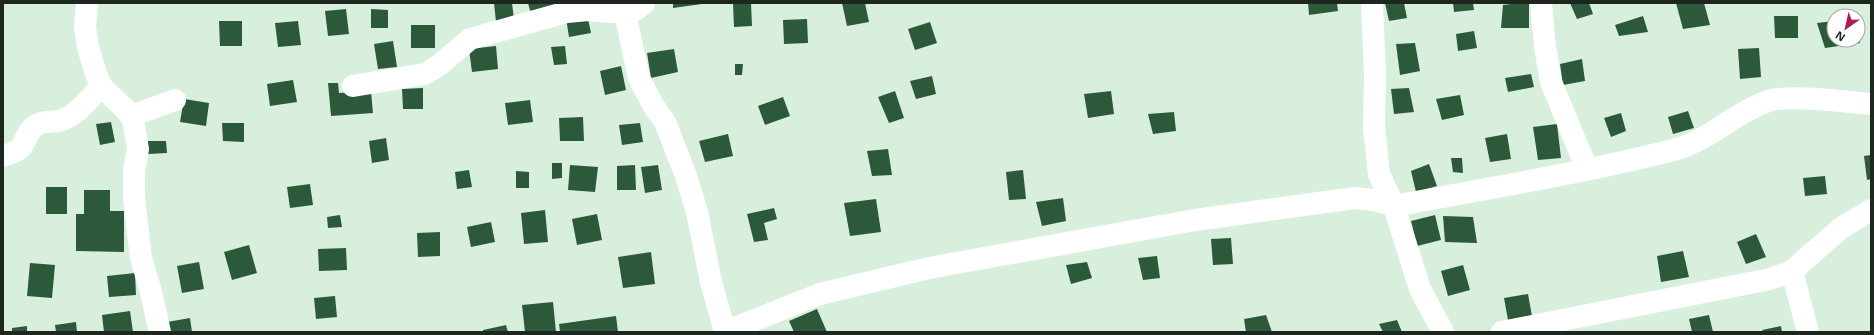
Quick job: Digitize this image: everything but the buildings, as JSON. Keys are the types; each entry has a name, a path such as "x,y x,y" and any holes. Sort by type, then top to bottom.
{"street":[{"path":"87,3 86,26 88,47 101,86 131,116 138,149 134,171 134,198 141,258 151,292 160,332"},
{"path":"353,86 425,74 470,39 567,12 588,10 625,13 637,9 644,3"},
{"path":"1372,3 1375,74 1374,127 1379,174 1394,206 1420,289 1443,332"},
{"path":"1541,3 1545,47 1552,82 1587,169"},
{"path":"625,13 638,78 653,105 665,122 686,176 697,212 711,282 725,332 820,294 930,268 1195,220 1355,198 1374,200 1394,206 1587,169 1679,148 1746,111 1769,101 1784,98 1871,104"},
{"path":"3,156 16,152 23,147 34,126 42,122 62,120 73,113 101,86"},
{"path":"131,116 175,100"},
{"path":"1502,332 1770,279 1792,271 1841,228 1871,210"},
{"path":"1792,271 1808,332"}]}
